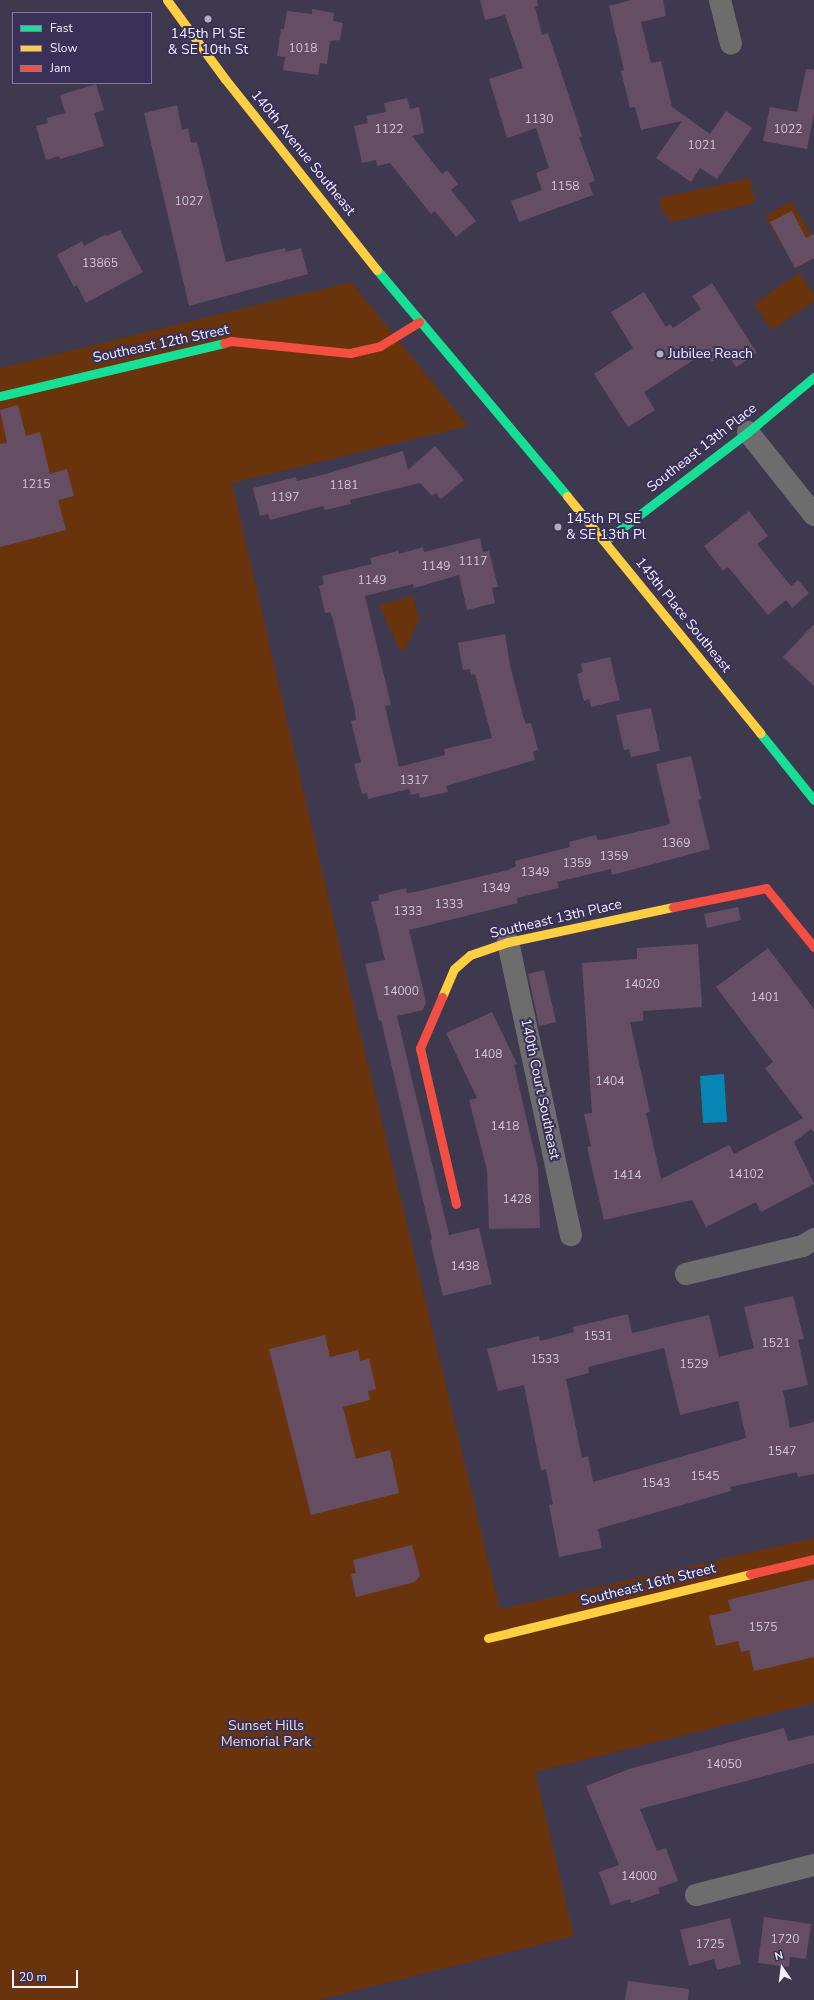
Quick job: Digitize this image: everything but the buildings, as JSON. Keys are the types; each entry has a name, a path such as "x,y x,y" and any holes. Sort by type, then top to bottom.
{"street":[{"name":"140th Avenue Southeast","path":"167,0 225,79 419,322"},
{"path":"720,0 731,44"},
{"name":"Southeast 12th Street","path":"0,396 231,341 350,353 380,346 419,322"},
{"name":"145th Place Southeast","path":"419,322 605,541 814,800"},
{"name":"Southeast 13th Place","path":"605,541 748,432 814,376"},
{"path":"748,432 814,515"},
{"name":"Southeast 13th Place","path":"456,1204 420,1048 454,969 470,955 508,942 766,888 814,947"},
{"name":"140th Court Southeast","path":"508,942 571,1235"},
{"path":"686,1274 803,1246 814,1239"},
{"name":"Southeast 16th Street","path":"488,1638 814,1559"},
{"path":"696,1895 814,1865"}],"green space":[{"path":"750,178 755,203 671,222 662,211 659,198"},
{"path":"791,201 814,239 814,258 796,269 765,216"},
{"path":"799,273 814,294 814,301 772,330 754,304"},
{"name":"Sunset Hills Memorial Park","path":"351,282 468,426 232,483 343,961 500,1609 814,1538 814,1703 535,1772 574,1936 317,2000 0,2000 0,368"},
{"path":"413,596 419,620 404,651 400,650 379,605"}],"water":[{"path":"724,1074 727,1122 703,1123 700,1076"}],"traffic: fast":[{"path":"377,270 567,496"},
{"path":"0,396 224,343"},
{"path":"605,541 748,432 814,377"},
{"path":"760,733 814,800"}],"traffic: slow":[{"path":"167,0 225,79 377,270"},
{"path":"567,496 760,733"},
{"path":"442,997 454,969 470,955 508,942 673,907"},
{"path":"488,1638 750,1574"}],"traffic: jam":[{"path":"224,343 231,341 350,353 380,346 419,322"},
{"path":"673,907 766,888 814,947"},
{"path":"442,997 420,1048 456,1204"},
{"path":"750,1574 814,1559"}],"place":[{"name":"145th Pl SE & SE 10th St","path":"208,19"},
{"name":"Jubilee Reach","path":"660,354"},
{"name":"145th Pl SE & SE 13th Pl","path":"558,527"}]}
